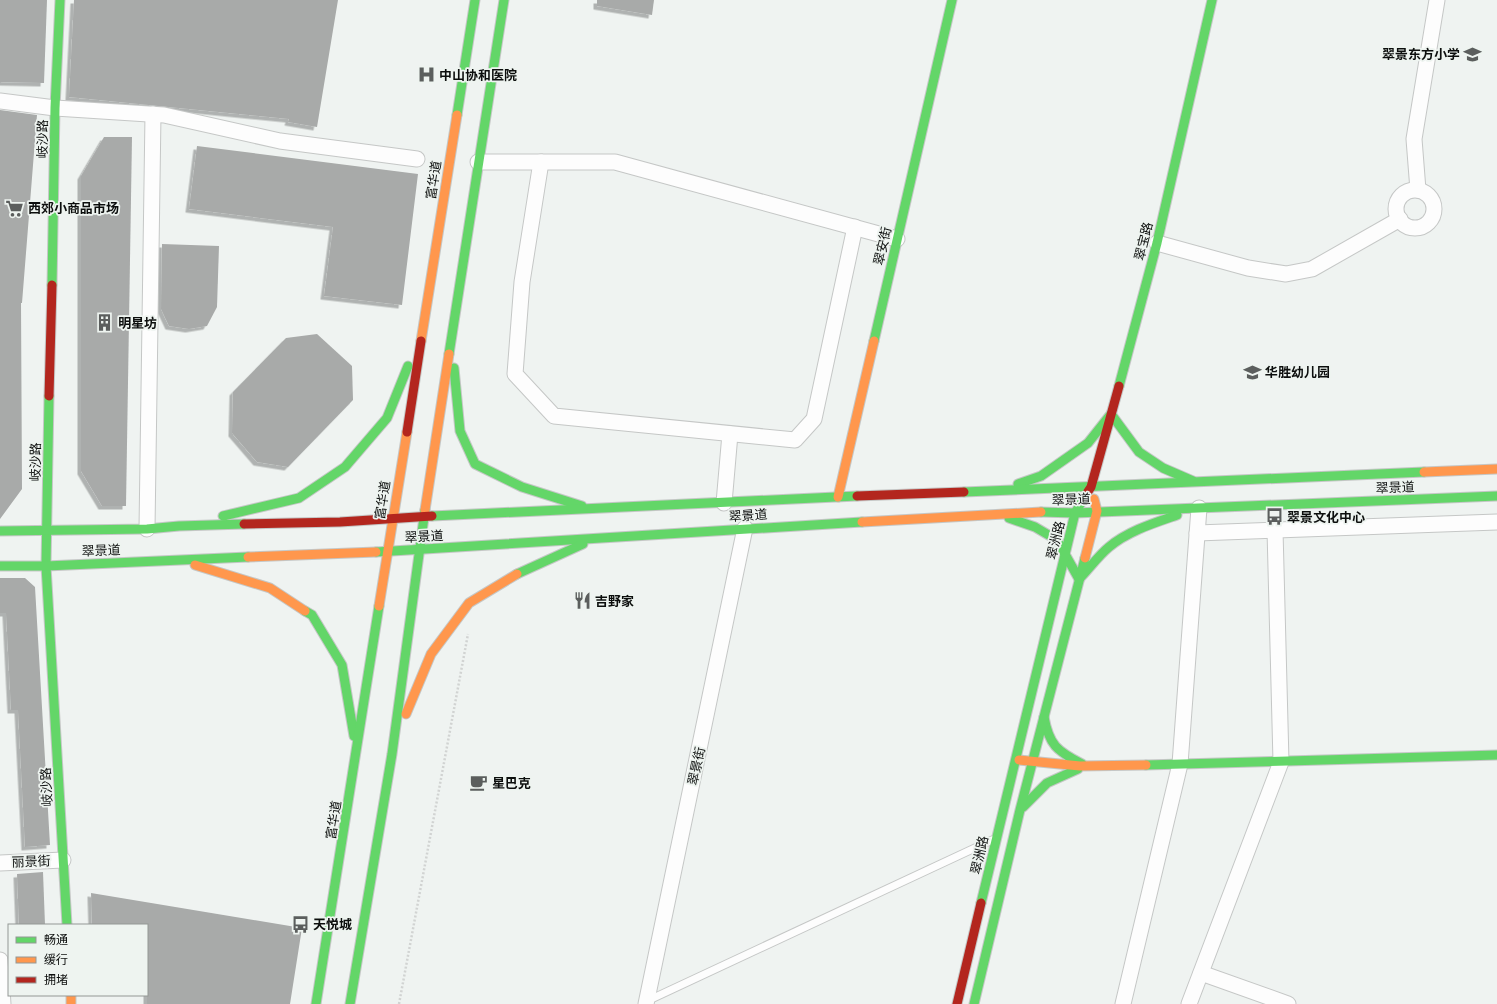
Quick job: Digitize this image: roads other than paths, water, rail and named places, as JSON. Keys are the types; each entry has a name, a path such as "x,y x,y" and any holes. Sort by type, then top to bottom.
{"main road":[{"name":"岐沙路","path":"60,0 55,108 46,566 67,924"},
{"name":"富华道","path":"316,1004 357,754 387,551 475,0"},
{"path":"350,1004 392,754 426,517 431,467 504,0"},
{"name":"翠安街","path":"838,497 952,0"},
{"name":"翠宝路","path":"1091,487 1157,243 1212,0"},
{"path":"179,526 299,498 344,467 387,418 422,332"},
{"path":"451,335 460,431 475,464 522,487 596,510"},
{"path":"1002,490 1041,476 1088,443 1111,414 1139,452 1163,468 1197,483"},
{"name":"翠景道","path":"0,531 148,529 179,526 340,522 393,518 596,510 838,497 1197,483 1497,469"},
{"path":"974,1004 1020,810 1097,510 1091,487"},
{"name":"翠洲路","path":"957,1004 1074,513 1091,487"},
{"name":"翠景道","path":"0,566 46,566 421,550 745,528 1050,512 1074,513 1097,510 1199,508 1497,496"},
{"path":"1080,579 1109,547 1125,536 1151,524 1199,508"},
{"path":"998,515 1035,527 1056,540 1080,579"},
{"path":"392,754 413,695 431,654 469,604 510,577 594,539"},
{"path":"179,560 270,588 312,616 342,666 357,754"},
{"path":"1044,716 1047,738 1060,753 1086,766"},
{"path":"1015,759 1032,762 1086,766 1281,762 1497,755"},
{"path":"1020,810 1036,791 1052,778 1086,766"}],"street":[{"path":"1418,190 1414,139 1437,0"},
{"path":"0,101 55,108 164,115 280,141 417,159"},
{"path":"148,529 153,114"},
{"path":"478,162 615,162 897,238"},
{"path":"541,162 522,282 515,374 554,416 795,440 814,419 855,227"},
{"path":"1418,190 1429,195 1432,200 1434,212 1428,223 1416,227 1410,226 1400,219 1397,214 1398,202 1406,192 1418,190"},
{"path":"1157,243 1248,268 1286,274 1312,269 1400,219"},
{"path":"724,503 730,434"},
{"path":"1123,1004 1180,764 1199,508"},
{"path":"1197,533 1497,522"},
{"name":"翠景街","path":"647,1003 745,528"},
{"path":"1188,1004 1281,762 1275,530"},
{"name":"丽景街","path":"0,863 63,860"},
{"path":"0,960 3,1004"},
{"path":"1201,973 1288,1004"}],"lane":[{"path":"647,1003 996,838"}],"place":[{"name":"翠景东方小学","path":"1473,54"},
{"name":"中山协和医院","path":"426,75"},
{"name":"西郊小商品市场","path":"15,208"},
{"name":"明星坊","path":"105,323"},
{"name":"华胜幼儿园","path":"1252,372"},
{"name":"翠景文化中心","path":"1274,517"},
{"name":"吉野家","path":"582,601"},
{"name":"星巴克","path":"479,783"},
{"name":"天悦城","path":"300,924"}]}
